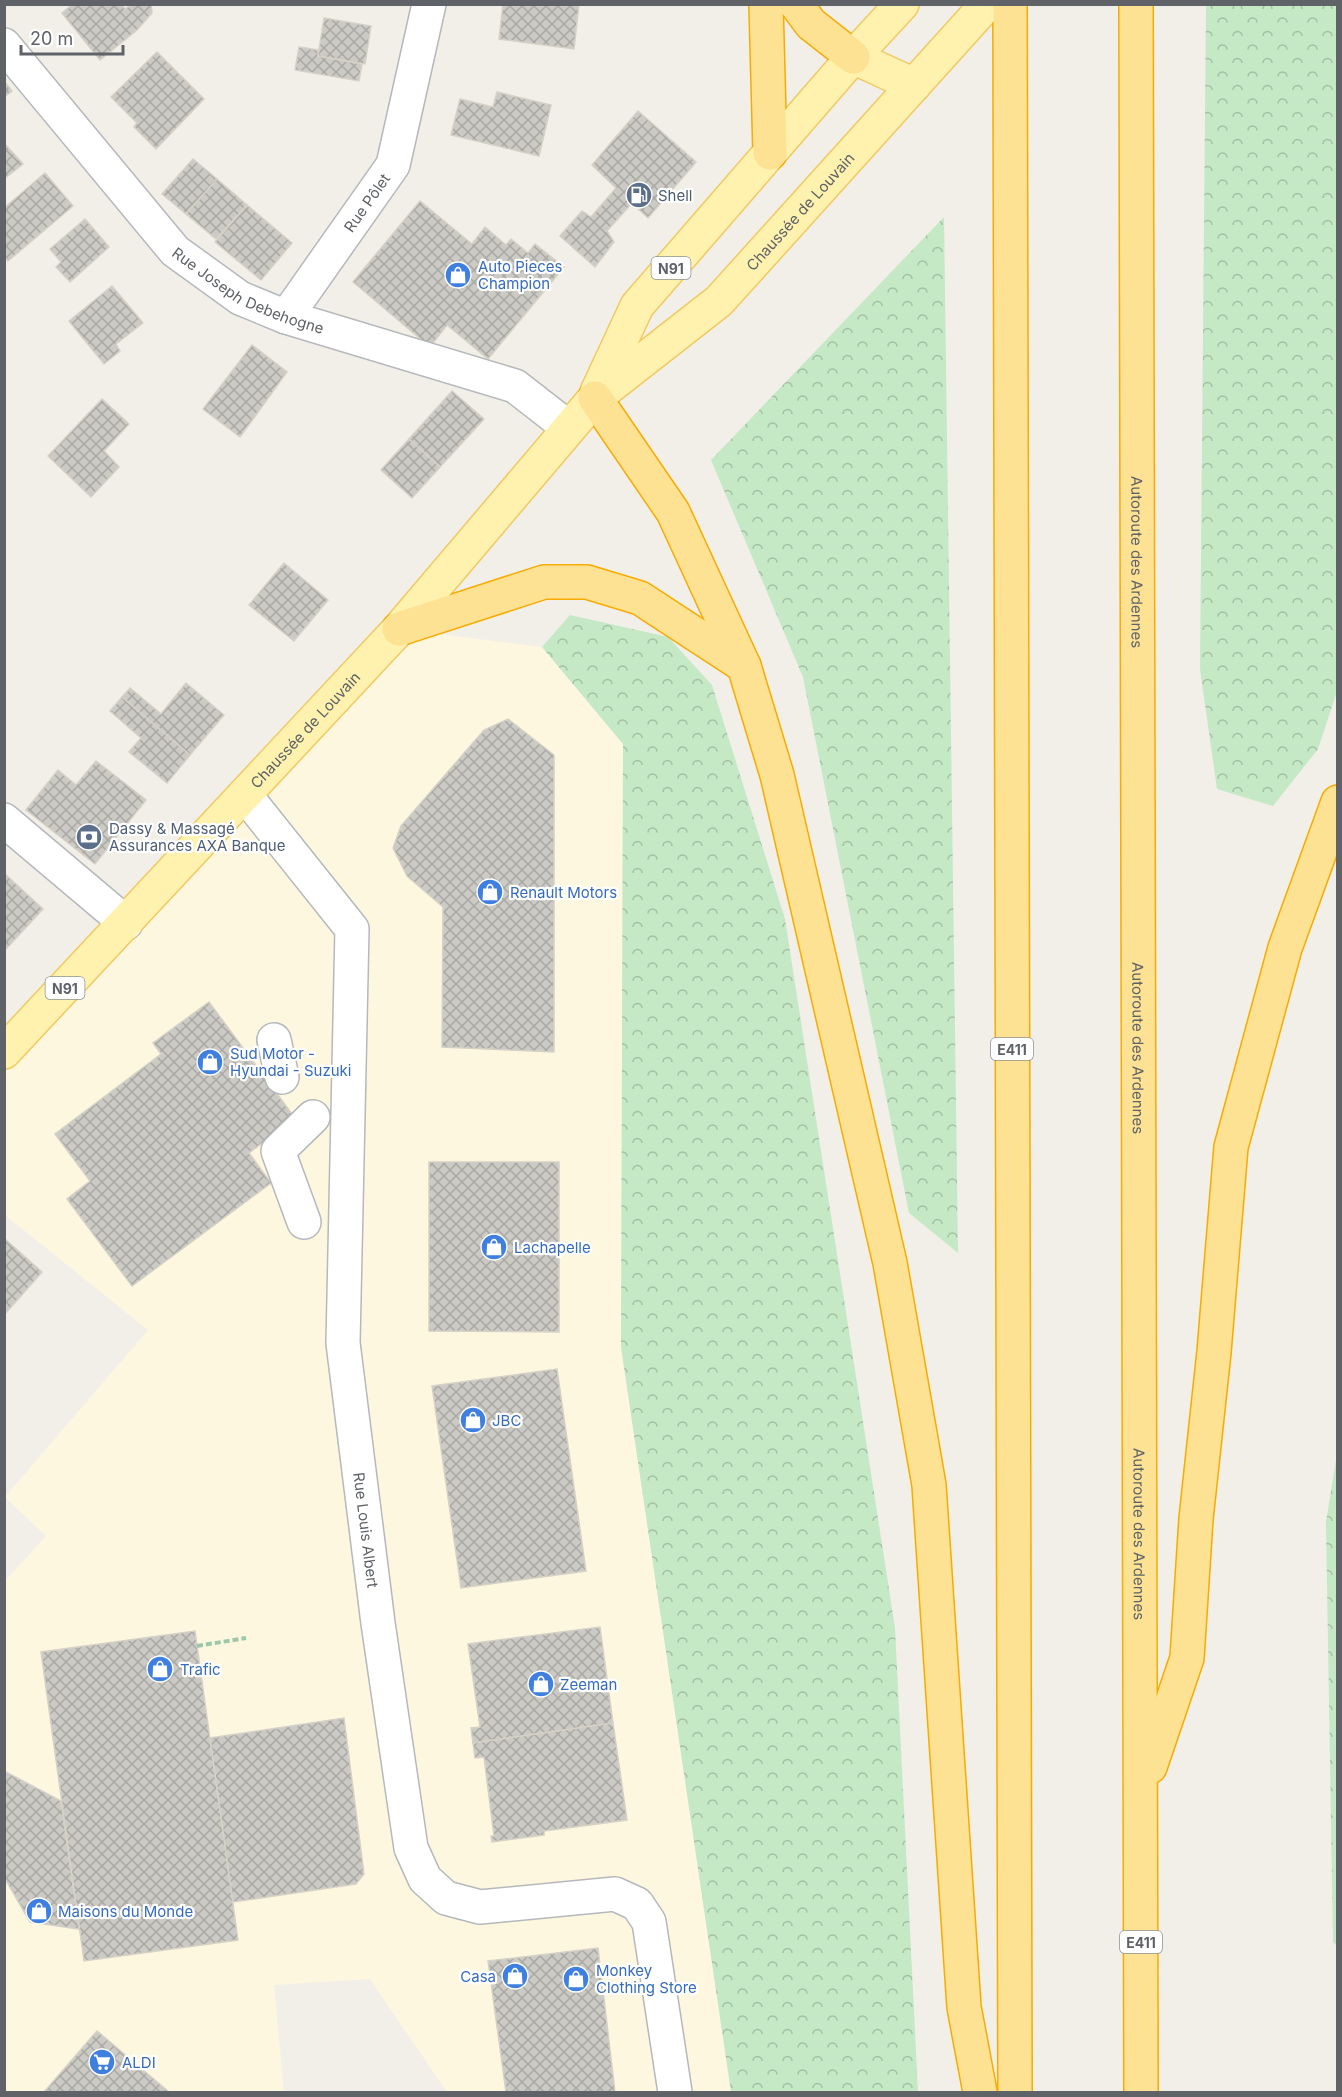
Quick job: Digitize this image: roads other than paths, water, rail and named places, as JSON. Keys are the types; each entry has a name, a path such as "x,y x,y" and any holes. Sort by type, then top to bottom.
{"highway":[{"path":"766,4 770,153"},
{"path":"796,4 811,24 853,57"},
{"name":"E411","path":"1010,4 1015,2092"},
{"name":"Autoroute des Ardennes","path":"1136,4 1141,2092"},
{"path":"595,398 673,512 744,666 777,775 890,1263 929,1485 964,2007 980,2092"},
{"path":"399,629 544,582 587,582 640,598 744,666"},
{"path":"1142,1792 1187,1658 1197,1519 1232,1147 1285,948 1338,802"}],"main road":[{"name":"Chaussée de Louvain","path":"595,398 637,306 853,57 902,4"},
{"name":"Chaussée de Louvain","path":"4,1052 399,629 595,398 719,301 987,4"},
{"path":"853,57 915,85"}],"street":[{"name":"Rue Pôlet","path":"286,317 393,165 429,4"},
{"name":"Rue Joseph Debehogne","path":"4,45 175,251 240,298 286,317 515,386 569,428"},
{"name":"Rue Louis Albert","path":"245,795 352,928 343,1343 378,1623 411,1848 424,1879 446,1898 480,1906 615,1894 637,1904 649,1922 675,2092"},
{"path":"4,820 126,923"},
{"path":"274,1040 282,1077"},
{"path":"304,1222 278,1151 313,1117"}],"place":[{"name":"Shell","path":"639,195"},
{"name":"Auto Pieces Champion","path":"458,275"},
{"name":"Dassy & Massagé Assurances AXA Banque","path":"89,837"},
{"name":"Renault Motors","path":"490,892"},
{"name":"Sud Motor - Hyundai - Suzuki","path":"210,1062"},
{"name":"Lachapelle","path":"494,1247"},
{"name":"JBC","path":"473,1420"},
{"name":"Trafic","path":"160,1669"},
{"name":"Zeeman","path":"541,1684"},
{"name":"Maisons du Monde","path":"39,1911"},
{"name":"Casa","path":"515,1976"},
{"name":"Monkey Clothing Store","path":"576,1979"},
{"name":"ALDI","path":"102,2062"}]}
